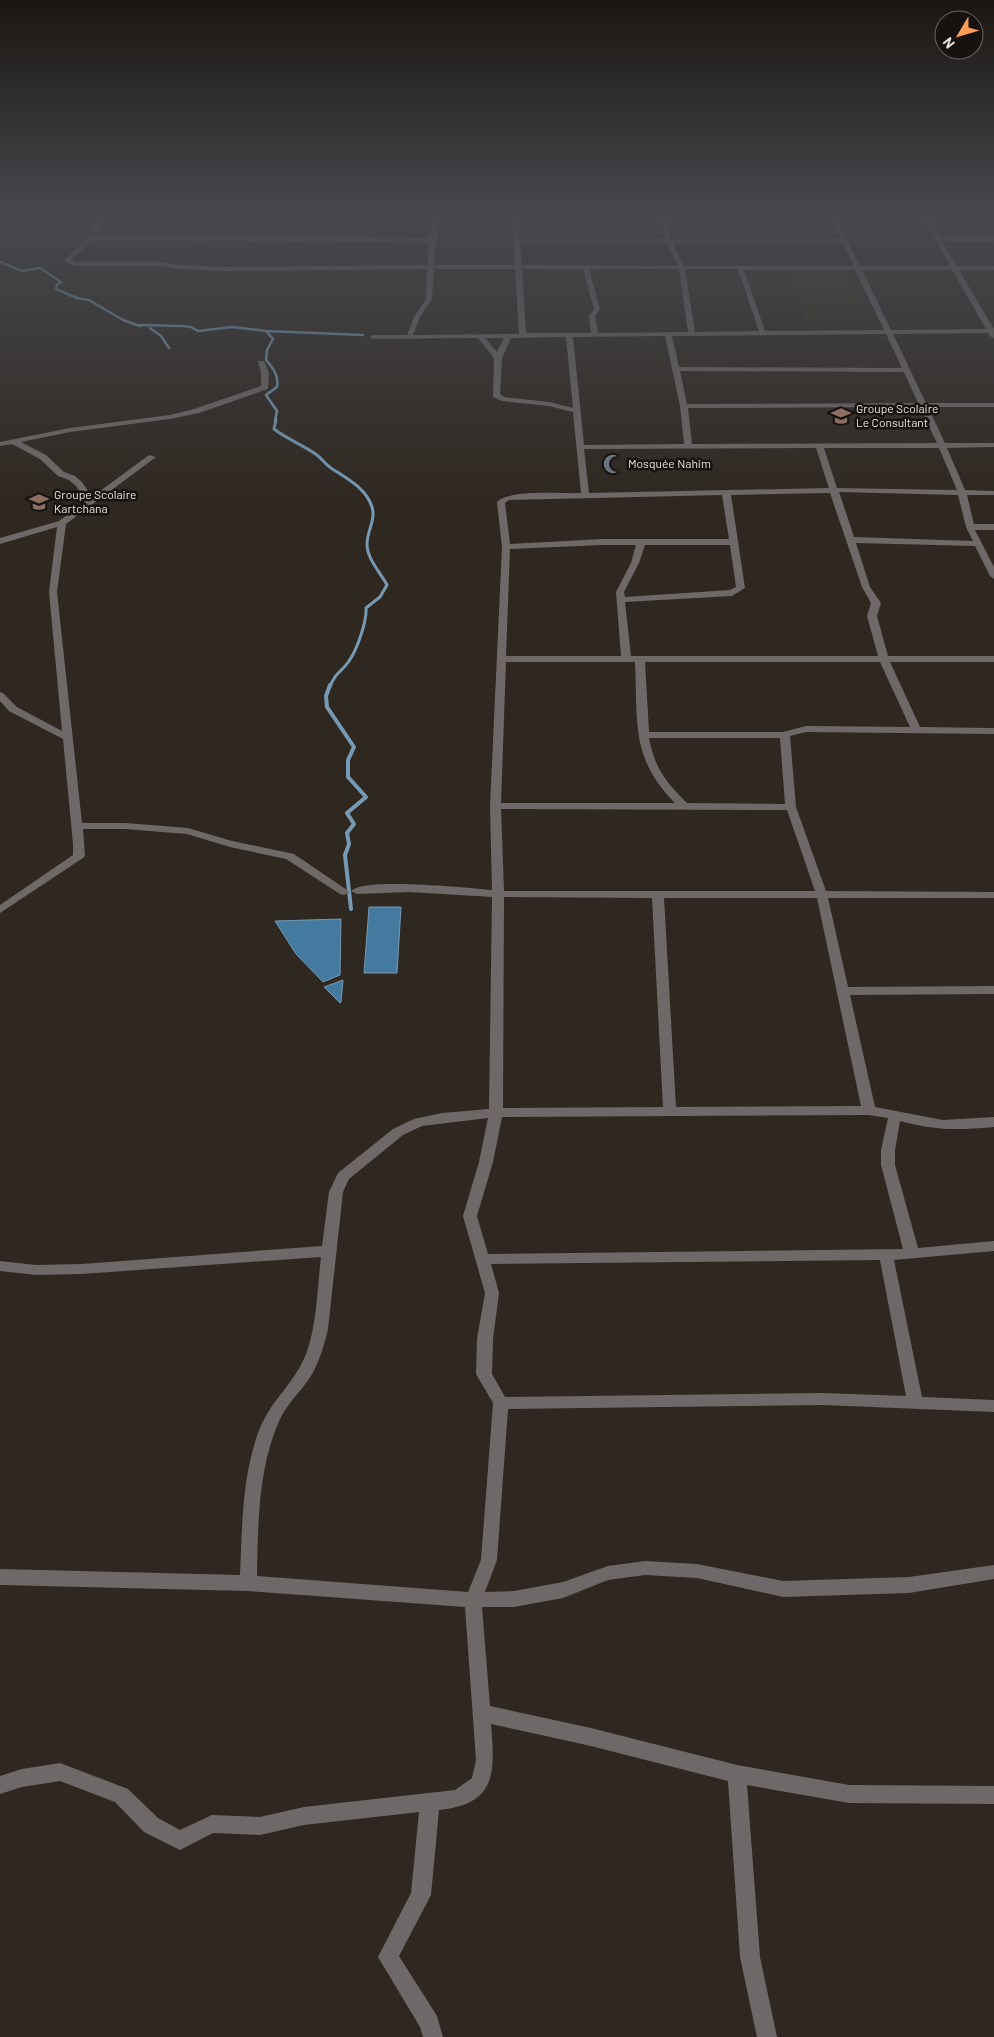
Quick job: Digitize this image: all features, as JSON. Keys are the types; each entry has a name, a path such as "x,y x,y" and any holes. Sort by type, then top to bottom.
{"street":[{"path":"409,337 417,316 422,309"},
{"path":"521,309 523,335"},
{"path":"595,334 592,316 597,309"},
{"path":"688,309 692,334"},
{"path":"755,309 764,334"},
{"path":"877,309 942,445 962,493 970,527 994,576"},
{"path":"978,309 993,334"},
{"path":"373,337 888,332 993,334"},
{"path":"568,334 585,495"},
{"path":"668,334 684,406 688,446"},
{"path":"480,336 498,358"},
{"path":"508,336 498,358 496,395 502,399 549,404 577,411"},
{"path":"0,444 60,431 170,417 196,411 265,388 265,373 261,363"},
{"path":"675,369 907,370"},
{"path":"684,406 994,405"},
{"path":"13,441 43,457 61,474 72,478 79,484 90,501"},
{"path":"580,447 994,445"},
{"path":"819,446 836,490 866,587 876,603 872,616 884,660 917,731"},
{"path":"0,541 62,523 152,456"},
{"path":"0,1785 22,1778 60,1772 121,1796 151,1825 180,1840 212,1824 260,1826 304,1816 458,1799 480,1783 485,1760 473,1600 489,1560 501,1403 484,1374 485,1339 492,1293 470,1216 486,1162 496,1113 498,894 495,806 506,547 502,502 507,498 726,492 836,490 994,493"},
{"path":"621,600 732,593 740,588 735,542 726,492"},
{"path":"0,910 79,856 53,592 62,523"},
{"path":"970,527 994,527"},
{"path":"852,540 978,544"},
{"path":"506,547 602,542 735,542"},
{"path":"626,659 620,592 635,563 641,542"},
{"path":"501,659 994,659"},
{"path":"640,659 644,735 650,763 662,783 685,808"},
{"path":"0,695 13,709 67,737"},
{"path":"644,735 785,736 794,730 806,729 994,731"},
{"path":"785,736 791,807 822,895 845,991 869,1110"},
{"path":"495,806 791,807"},
{"path":"77,826 125,826 188,831 230,844 290,856 344,892"},
{"path":"356,891 378,888 498,894 994,895"},
{"path":"658,895 670,1111"},
{"path":"845,991 994,990"},
{"path":"248,1583 251,1504 263,1442 274,1415 306,1369 315,1351 320,1329 336,1192 343,1176 398,1132 419,1122 496,1113 869,1110 895,1114 920,1122 944,1126 994,1122"},
{"path":"895,1114 888,1150 888,1166 912,1254"},
{"path":"483,1259 912,1254 994,1246"},
{"path":"0,1266 36,1270 82,1269 329,1251"},
{"path":"886,1254 915,1402"},
{"path":"501,1403 822,1399 994,1406"},
{"path":"0,1577 248,1583 473,1600 514,1599 563,1590 608,1573 645,1568 697,1571 783,1589 909,1585 994,1572"},
{"path":"481,1713 592,1737 737,1774 849,1794 994,1795"},
{"path":"737,1774 750,1957 767,2037"},
{"path":"430,1801 421,1895 388,1957 430,2023 433,2037"}],"shaded area":[{"path":"801,309 867,309 872,320 806,320"}],"water":[{"path":"369,907 401,907 397,973 364,973"},
{"path":"341,919 340,975 323,982 296,954 275,921"},
{"path":"343,980 341,1002 340,1003 324,987"}],"waterway":[{"path":"104,309 123,320 140,326"},
{"path":"139,325 183,326 191,327 198,331 232,327 266,331"},
{"path":"150,328 161,336 169,348"},
{"path":"266,331 363,335"},
{"path":"266,331 273,339 267,350 266,360 275,372 277,379 277,387 266,395 277,411 275,421"},
{"path":"276,420 274,429 317,455 355,484 365,494 372,507 373,516 367,539 368,550 371,560 387,585 380,597 366,608 363,628 355,650 346,665 336,675 330,687"},
{"path":"330,685 326,696 327,707 354,747 348,760 348,777 366,797 347,813 354,824 347,833 349,844 345,855 351,909"}],"place":[{"name":"Groupe Scolaire Le Consultant","path":"841,416"},
{"name":"Mosquée Nahim","path":"613,464"},
{"name":"Groupe Scolaire Kartchana","path":"39,502"}]}
